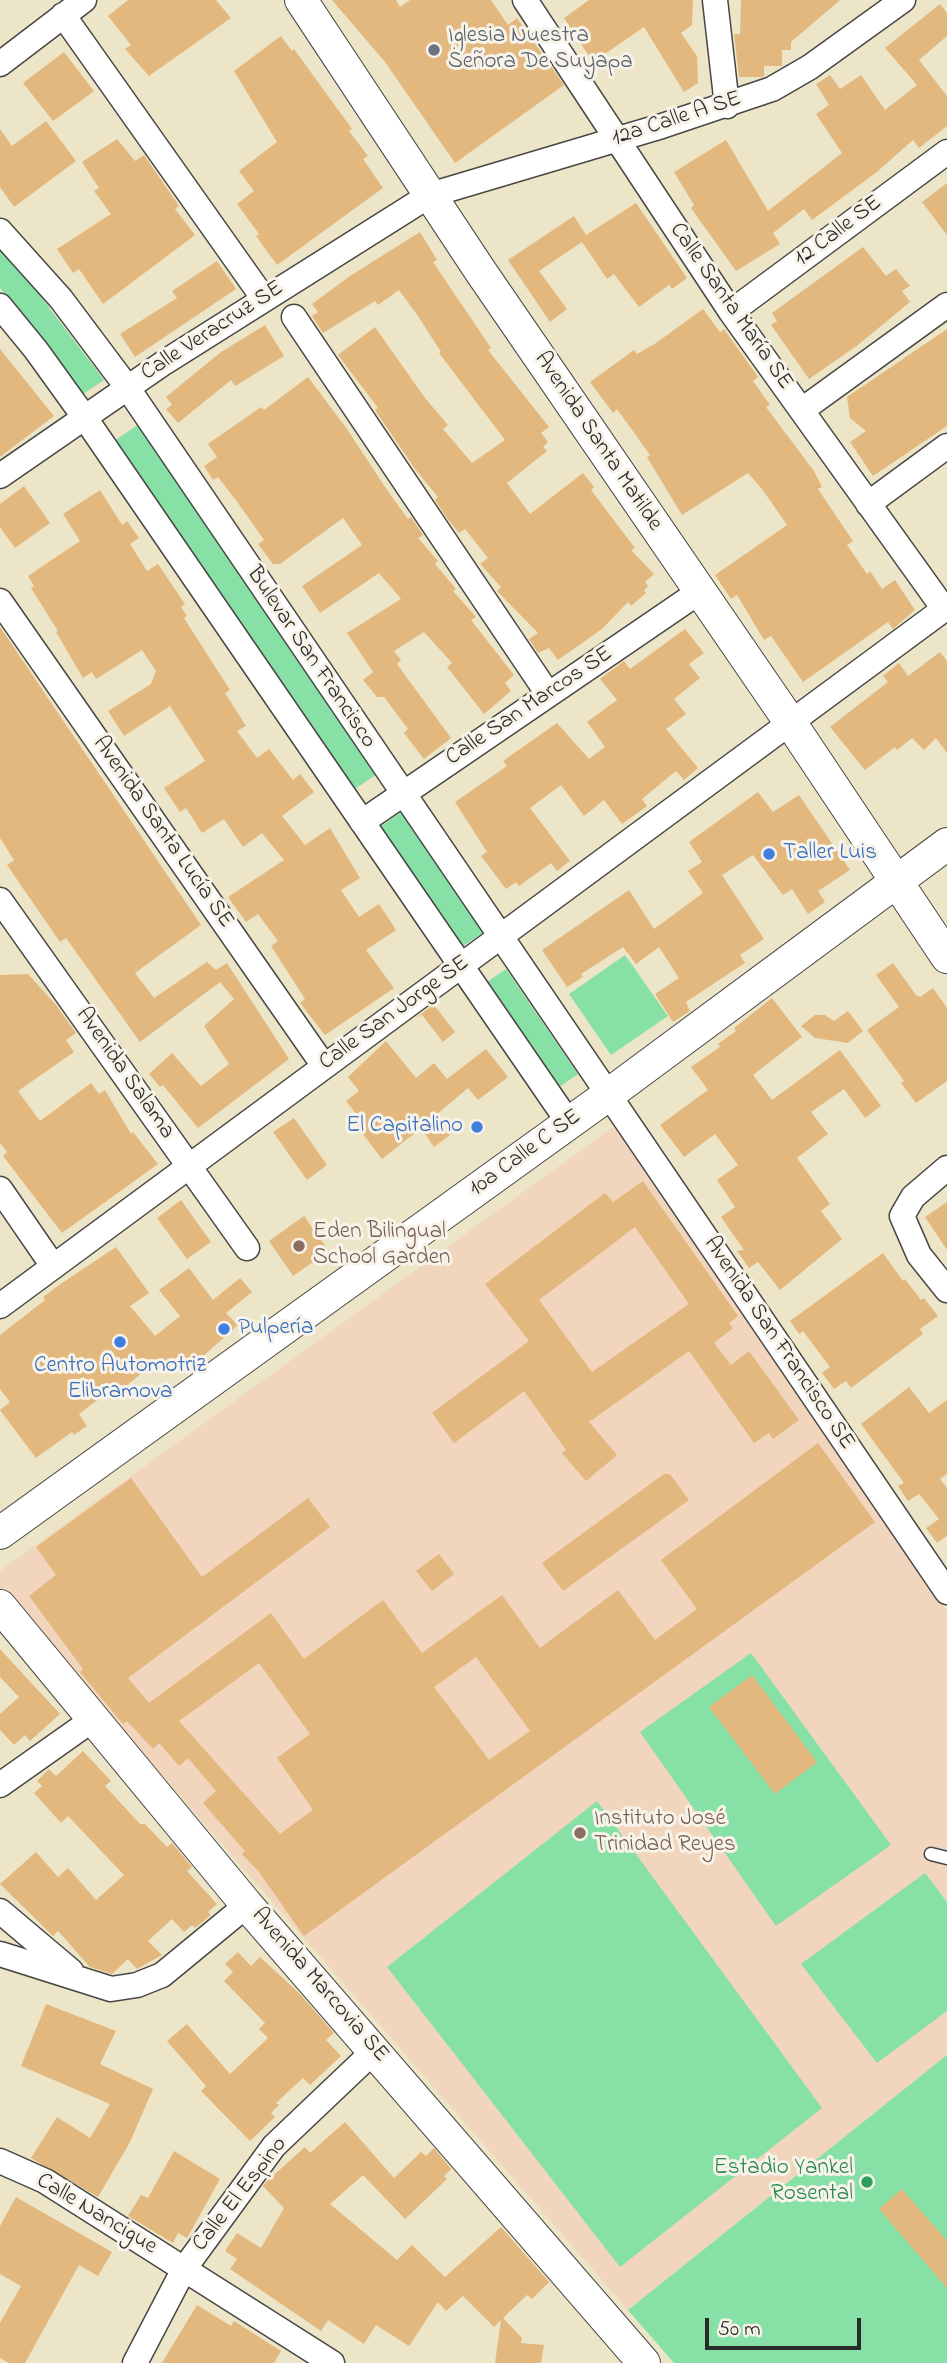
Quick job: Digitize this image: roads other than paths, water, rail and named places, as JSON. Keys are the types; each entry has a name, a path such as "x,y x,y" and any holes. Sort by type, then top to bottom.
{"street":[{"path":"0,64 84,0"},
{"name":"Avenida Santa Matilde","path":"301,0 430,195 947,957"},
{"name":"Calle Santa María SE","path":"525,0 731,312 945,608"},
{"path":"715,0 727,106"},
{"name":"12a Calle A SE","path":"430,195 727,106 772,89 810,67 902,0"},
{"path":"63,15 264,299"},
{"name":"12 Calle SE","path":"731,312 947,152"},
{"name":"Calle Veracruz SE","path":"0,476 127,387 430,195"},
{"name":"Bulevar San Francisco","path":"0,231 61,299 127,387 608,1095"},
{"path":"802,410 947,305"},
{"path":"0,306 85,418 569,1123"},
{"path":"294,317 548,694"},
{"path":"868,504 947,446"},
{"name":"Calle San Marcos SE","path":"362,821 699,592"},
{"name":"Avenida Santa Lucía SE","path":"0,601 324,1066"},
{"name":"Calle San Jorge SE","path":"0,1306 945,608"},
{"name":"10a Calle C SE","path":"0,1533 608,1095 947,844"},
{"name":"Avenida Salama","path":"0,900 247,1248"},
{"name":"Avenida San Francisco SE","path":"608,1095 947,1592"},
{"path":"947,1168 913,1196 902,1216 919,1255 947,1290"},
{"path":"0,1189 53,1266"},
{"name":"Avenida Marcovia SE","path":"0,1606 247,1905 644,2363"},
{"path":"0,1785 92,1720"},
{"path":"0,1954 111,1989 137,1986 162,1975 247,1905"},
{"path":"2,1920 81,1979"},
{"name":"Calle El Espino","path":"135,2363 184,2269 274,2146 375,2050"},
{"name":"Calle Nancigue","path":"0,2161 45,2181 332,2363"}],"lane":[{"path":"931,1854 947,1858"}],"place":[{"name":"Iglesia Nuestra Señora De Suyapa","path":"434,50"},
{"name":"Taller Luis","path":"769,854"},
{"name":"El Capitalino","path":"477,1127"},
{"name":"Eden Bilingual School Garden","path":"299,1246"},
{"name":"Pulpería","path":"224,1329"},
{"name":"Centro Automotriz Elibramova","path":"120,1342"},
{"name":"Instituto José Trinidad Reyes","path":"580,1833"},
{"name":"Estadio Yankel Rosental","path":"867,2182"}]}
